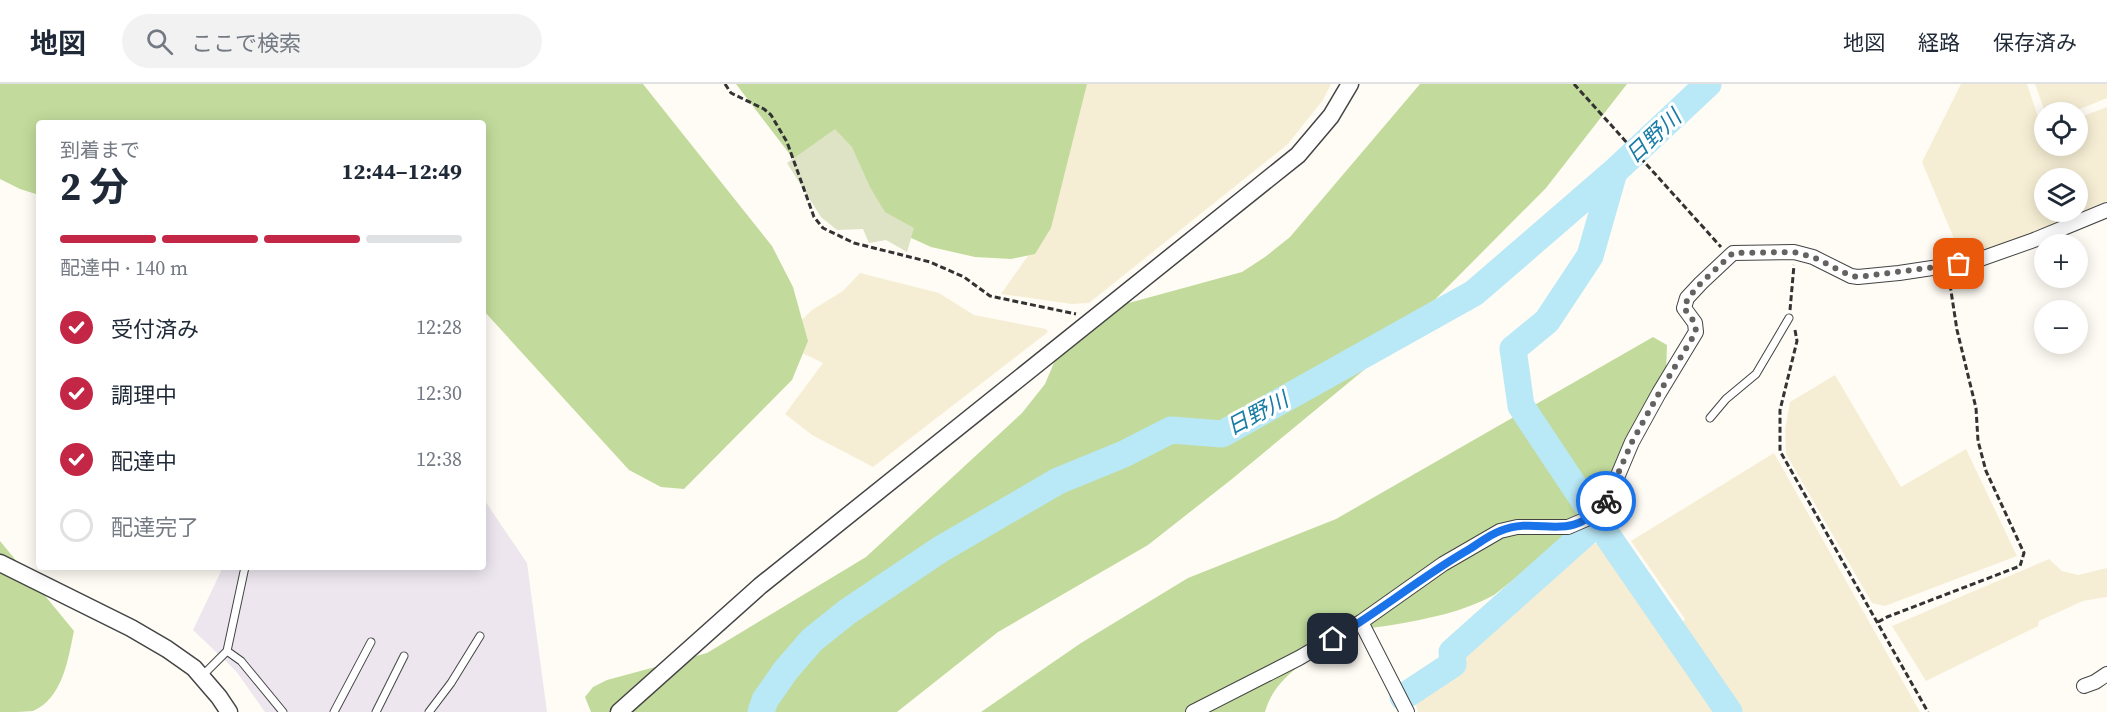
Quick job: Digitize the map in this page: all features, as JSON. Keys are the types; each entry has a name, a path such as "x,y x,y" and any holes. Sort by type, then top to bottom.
{"street":[{"path":"619,712 760,586 943,437 1298,156 1331,116 1350,84"},
{"path":"1193,712 1299,658 1361,622 1443,564 1500,531 1517,527 1568,527 1594,514 1608,499 1632,442 1659,393 1694,339 1695,323 1684,308 1688,298 1717,266 1733,253 1794,252 1813,257 1851,276 1858,277 1947,266 1982,259 2107,210"},
{"path":"0,563 131,628 167,649 194,668 229,712"},
{"path":"1361,622 1407,712"},
{"path":"2084,686 2107,674"}],"lane":[{"path":"1710,418 1726,399 1756,374 1789,318"},
{"path":"201,677 227,651 243,570"},
{"path":"429,712 451,683 480,636"},
{"path":"334,712 371,642"},
{"path":"227,651 242,661 283,712"},
{"path":"376,712 404,656"}],"path":[{"path":"725,84 731,93 771,115 787,142 814,217 823,228 854,243 930,262 964,277 990,296 1096,318"},
{"path":"1574,85 1721,248 1733,253"},
{"path":"1794,252 1794,284 1789,318 1797,341 1780,410 1780,451 1928,712"},
{"path":"1878,622 2020,566 2024,553 1986,471 1978,441 1976,408 1957,330 1947,266"}],"shaded area":[{"path":"1069,84 1331,84 1323,100 1288,144 1089,303 1072,304 1001,294 1032,250"},
{"path":"1961,84 2027,84 2034,105 2034,156 2088,156 2088,114 2107,107 2107,201 2088,209 2088,168 2034,168 2034,222 2058,222 1962,258 1922,162"},
{"path":"2035,84 2107,84 2107,98 2088,106 2088,102 2041,102"},
{"path":"860,273 939,293 974,315 1046,329 1048,332 873,467 812,435 785,414 823,363 790,347 787,334 812,310 843,291"},
{"path":"1835,375 1901,487 1966,449 2017,556 1885,606 1872,603 1786,454 1785,429 1790,402"},
{"path":"1774,453 1920,712 1739,712 1680,626 1685,619 1631,541"},
{"path":"486,502 527,563 547,712 265,712 236,671 193,630 222,570 486,570"},
{"path":"1588,541 1602,546 1715,712 1418,712 1414,700 1461,673 1463,653"},
{"path":"2049,559 2062,571 2078,575 2107,568 2107,597 2083,601 2039,621 2038,626 1926,681 1892,626"}],"green space":[{"path":"0,84 643,84 772,246 793,287 808,341 792,380 684,489 661,487 629,470 486,313 486,120 36,120 36,194 0,179"},
{"path":"736,84 1087,84 1051,228 1035,254 1011,259 975,257 931,247 835,203 795,161"},
{"path":"1420,84 1627,84 1546,188 1370,365 1148,545 998,632 897,712 591,712 585,697 593,687 607,680 707,653 866,557 1022,413 1045,384 1056,358 1114,307 1242,272 1265,257 1290,237"},
{"path":"835,129 852,147 870,187 885,212 914,228 907,252 886,240 869,243 863,229 837,230 821,217 787,163"},
{"path":"1653,337 1667,345 1666,375 1615,472 1585,523 1494,595 1444,614 1348,634 1290,674 1275,691 1265,712 981,712 1081,643 1188,578 1336,519"},
{"path":"0,541 74,631 63,677 58,687 43,705 33,711 0,712"}],"waterway":[{"name":"日野川","path":"761,712 765,700 786,670 812,640 847,612 941,549 1058,481 1124,454 1171,430 1222,434 1474,293 1614,172 1708,84"},
{"path":"1614,172 1590,256 1547,321 1513,349 1521,406 1729,712"},
{"path":"1403,697 1453,664 1452,652 1598,522"}],"way so far":[{"path":"1606,501 1632,442 1659,393 1694,339 1695,323 1684,308 1688,298 1717,266 1733,253 1794,252 1813,257 1851,276 1858,277 1959,264"}],"route":[{"path":"1333,639 1443,564 1500,531 1517,527 1568,527 1579,524 1589,518 1606,501"}]}
